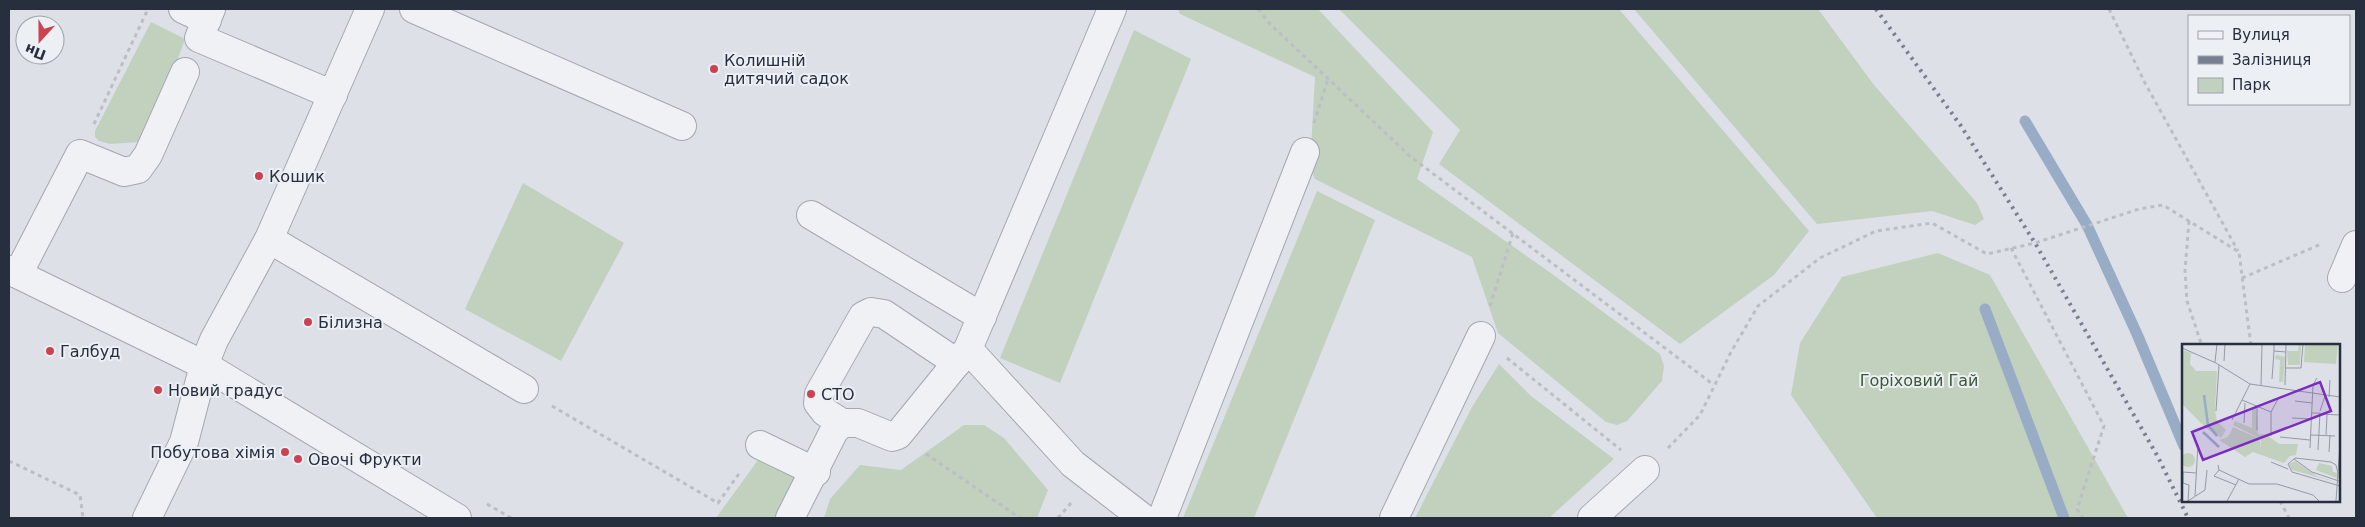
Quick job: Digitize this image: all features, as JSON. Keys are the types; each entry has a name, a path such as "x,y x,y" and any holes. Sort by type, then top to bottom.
{"street":[{"path":"147,518 184,442 204,365 214,340 269,239 370,9"},
{"path":"414,9 682,126"},
{"path":"1112,9 982,317 962,356 898,435 892,438 858,423 842,423 825,412 818,404 819,394 863,316 871,312 884,314 962,356 1073,464 1143,518"},
{"path":"200,12 198,38 333,95"},
{"path":"185,72 148,155 138,169 124,172 80,154 13,272 204,365 456,518"},
{"path":"1162,518 1305,152"},
{"path":"811,215 982,317"},
{"path":"269,239 524,389"},
{"path":"2342,278 2356,245"},
{"path":"1394,518 1481,336"},
{"path":"790,518 816,472 834,431 842,423"},
{"path":"760,445 816,472"},
{"path":"1592,518 1645,470"}],"path":[{"path":"80,154 148,9"},
{"path":"1258,9 1270,24 1411,157 1714,385"},
{"path":"2109,9 2145,83 2239,252 2251,344"},
{"path":"1305,152 1328,79"},
{"path":"1513,233 1481,336 1645,470 1700,415 1714,385 1758,306 1820,258 1876,231 1932,222 1987,254 2035,243 2139,209 2163,205 2239,252"},
{"path":"2190,221 2185,270 2188,301 2201,344"},
{"path":"2242,278 2321,244"},
{"path":"2010,248 2104,426 2078,509 2083,518"},
{"path":"524,389 718,503 760,445"},
{"path":"898,435 1020,518"},
{"path":"9,461 80,494 83,518"},
{"path":"2281,502 2289,518"}],"green space":[{"path":"1178,9 1318,9 1433,132 1417,179 1548,271 1660,354 1664,366 1662,381 1627,421 1617,425 1606,422 1498,333 1472,257 1315,179 1310,167 1315,77 1180,14"},
{"path":"1339,9 1619,9 1809,231 1774,275 1680,344 1439,164 1460,130"},
{"path":"1634,9 1818,9 1874,85 1977,203 1984,219 1975,225 1932,211 1817,224"},
{"path":"151,22 185,39 151,132 138,142 110,144 99,141 95,137 95,131"},
{"path":"1134,30 1191,59 1060,383 1000,358"},
{"path":"523,183 624,243 561,361 465,309"},
{"path":"1317,191 1375,220 1254,518 1183,518"},
{"name":"Горіховий Гай","path":"1938,253 1990,275 2128,518 1877,518 1791,395 1800,343 1842,277"},
{"path":"1499,364 1531,396 1614,459 1549,518 1415,518 1472,407"},
{"path":"964,425 984,425 1004,438 1048,490 1037,518 824,518 830,499 860,465 901,470"},
{"path":"758,460 798,479 784,518 716,518"}],"waterway":[{"path":"2025,121 2087,225 2137,334 2182,441"},
{"path":"1985,309 2064,518"}],"railway":[{"path":"1876,9 1961,126 2035,243 2158,457 2188,518"}],"place":[{"name":"Колишній дитячий садок","path":"714,69"},
{"name":"Кошик","path":"259,176"},
{"name":"Білизна","path":"308,322"},
{"name":"Галбуд","path":"50,351"},
{"name":"Новий градус","path":"158,390"},
{"name":"СТО","path":"811,394"},
{"name":"Побутова хімія","path":"285,452"},
{"name":"Овочі Фрукти","path":"298,459"}]}
